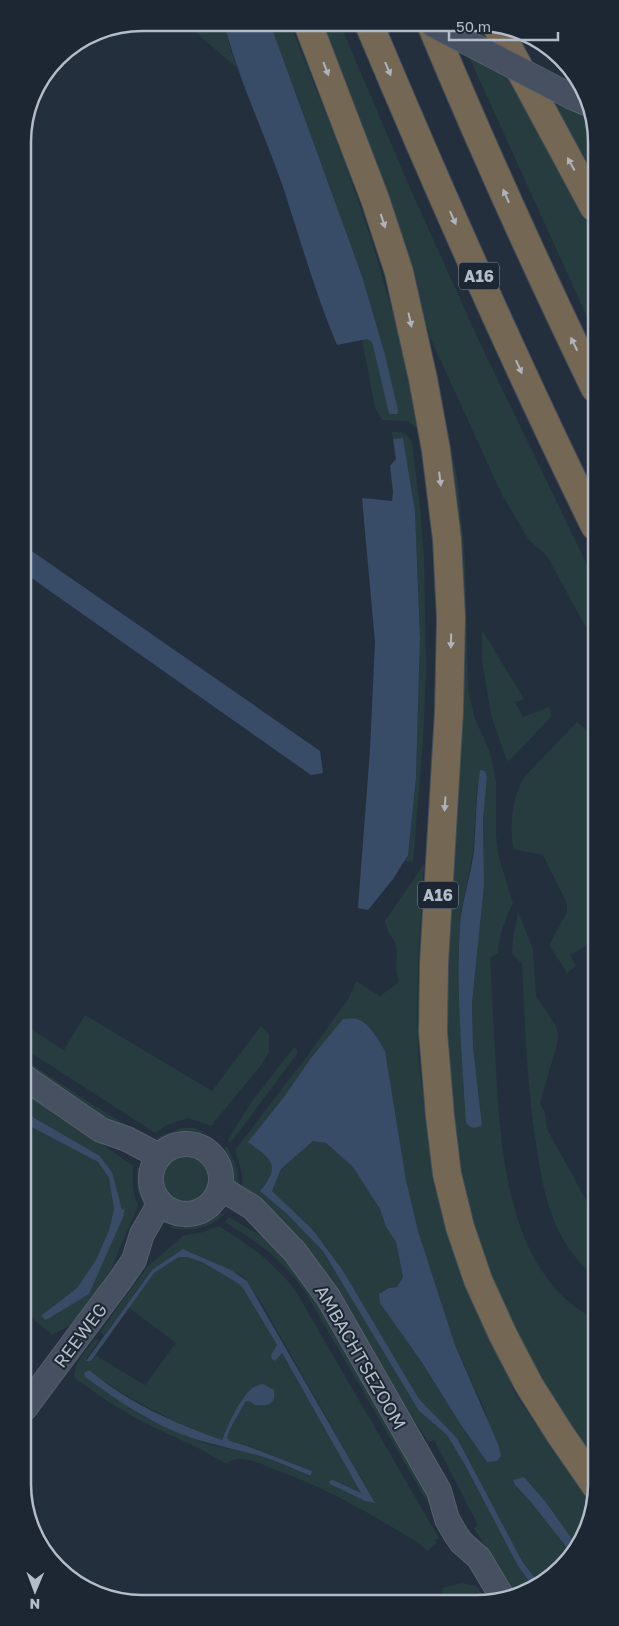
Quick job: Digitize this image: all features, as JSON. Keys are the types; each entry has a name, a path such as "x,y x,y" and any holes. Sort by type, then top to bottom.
{"highway":[{"name":"A16","path":"311,31 376,199 399,272 433,432 445,522 451,618 450,703 434,963 433,1032 447,1174 460,1226 475,1271 503,1335 529,1386 588,1474"},
{"name":"A16","path":"373,31 406,111 534,401 588,512"},
{"path":"434,31 540,273 588,375"},
{"path":"501,34 588,196"}],"street":[{"path":"445,31 579,100"},
{"path":"31,1082 101,1130 128,1139 156,1164"},
{"path":"184,1144 198,1145 204,1148 213,1156 220,1168 222,1181 217,1195 208,1207 189,1215 168,1208 152,1188 156,1164 170,1147 184,1144"},
{"name":"AMBACHTSEZOOM","path":"217,1195 273,1231 294,1252 328,1297 439,1491 448,1519 455,1533 461,1542 479,1558 500,1593"},
{"name":"REEWEG","path":"31,1400 134,1260 142,1234 168,1208"}],"green space":[{"path":"194,31 226,31 238,69"},
{"path":"273,31 293,31 343,157 372,242 402,345 419,430 407,421 382,420 375,408 362,340 367,339 372,342 389,414 398,410 362,276"},
{"path":"319,31 343,31 411,190 479,341 588,567 588,631 547,556 529,540 502,495 430,337 419,302"},
{"path":"458,31 483,31 588,222 588,319"},
{"path":"542,94 583,112 587,128 588,176"},
{"path":"437,389 457,477 465,557 468,689 475,719 489,750 494,770 496,782 496,835 499,858 513,903 503,928 498,953 490,958 498,1104 507,1176 515,1211 527,1244 544,1274 567,1300 588,1314 588,1460 510,1329 459,1191 439,966","holes":["480,771 485,771 487,777 483,820 484,885 472,1003 473,1047 482,1125 459,987 460,926 473,851"]},
{"path":"392,432 404,433 412,442 424,557 426,673 423,741 413,862 404,861 408,855 416,778 420,638 415,511 403,438 393,439"},
{"path":"482,630 524,699 515,702 523,717 549,707 552,716 507,761 491,715 482,660"},
{"path":"577,722 588,731 588,944 570,955 576,966 567,973 549,945 567,912 567,903 543,855 513,849 513,810 517,792 526,775"},
{"path":"424,864 418,965 418,1054 428,1136 458,1255 489,1336 516,1395 587,1495 582,1519 572,1539 545,1501 524,1477 515,1485 567,1548 544,1572 535,1578 522,1561 457,1438 419,1399 342,1269 312,1229 272,1191 281,1169 313,1141 326,1143 353,1167 380,1209 386,1227 396,1242 403,1277 397,1287 389,1288 421,1361 459,1422 487,1462 497,1460 486,1413 455,1345 418,1231 406,1180 385,1051 375,1033 284,1097 249,1141 271,1162 271,1173 260,1191 288,1215 323,1250 419,1411 447,1435 465,1465 518,1566 529,1581 511,1589 474,1528 478,1525 434,1440 428,1442 385,1380 241,1194 242,1177 235,1150 349,998 356,981 380,996 399,982 396,971 397,952 395,942 388,932 385,921"},
{"path":"518,912 533,949 536,996 556,1026 558,1035 540,1103 545,1112 547,1129 588,1203 588,1271 572,1253 560,1233 550,1210 544,1186 531,1104 522,964 512,954"},
{"path":"85,1015 212,1091 261,1026 269,1034 269,1052 262,1064 211,1126 188,1118 167,1125 155,1133 31,1053 31,1029 64,1050"},
{"path":"294,1047 297,1049 297,1054 232,1141 229,1142 229,1138 250,1104"},
{"path":"31,1064 88,1102 145,1136 110,1124 31,1072"},
{"path":"31,1093 133,1166 133,1187 138,1207 113,1266 79,1315 69,1326 52,1335 31,1317 31,1127 98,1162 109,1178 114,1209 109,1230 96,1260 77,1288 42,1317 89,1293 116,1232 121,1210 112,1172 100,1156 31,1116"},
{"path":"182,1128 194,1128 204,1132 196,1137 161,1145 150,1144 162,1135"},
{"path":"226,1146 236,1166 238,1188 230,1181 226,1172"},
{"path":"187,1156 200,1160 206,1166 210,1179 206,1192 200,1198 187,1202 174,1198 168,1192 164,1179 168,1166 174,1160"},
{"path":"137,1167 147,1182 149,1192 144,1208 137,1188"},
{"path":"212,1214 224,1214 213,1223 199,1228 185,1230 171,1228 180,1221"},
{"path":"228,1217 264,1237 276,1247 308,1284 450,1532 446,1534 304,1290 277,1259 249,1237 225,1222"},
{"path":"218,1226 230,1233 268,1261 295,1290 439,1538 435,1540 436,1544 427,1551 419,1543 384,1522 295,1477 260,1463 241,1459 230,1461 226,1464 134,1417 75,1378 75,1369 78,1363 96,1339 99,1341 86,1359 91,1361 95,1355 145,1385 176,1343 128,1307 154,1273 179,1257 187,1257 202,1262 243,1288 277,1345 271,1355 281,1352 362,1494 333,1480 330,1484 365,1501 375,1503 262,1304 243,1276 187,1250 152,1270 104,1335 100,1332 147,1267 184,1235 204,1232","holes":["89,1370 120,1392 153,1410 222,1440 240,1403 255,1386 251,1402 246,1401 227,1438 229,1441 248,1446 312,1471 311,1476 259,1455 207,1444 146,1418 84,1375"]},
{"path":"461,1583 476,1586 483,1595 446,1595 441,1592 443,1588"}],"water":[{"path":"226,31 273,31 362,276 385,355 398,410 397,414 389,414 372,342 367,339 337,345 282,184 243,84"},
{"path":"403,438 415,511 420,638 416,778 408,855 393,879 368,910 358,908 370,750 375,642 362,498 392,501 393,492 390,466 396,459 393,439"},
{"path":"31,551 320,751 323,773 311,775 31,578"},
{"path":"480,770 485,771 487,777 483,820 484,885 472,1003 473,1047 482,1125 474,1128 466,1123 460,1024 459,950 461,916 474,850"},
{"path":"343,1019 356,1019 365,1024 373,1032 385,1051 406,1180 418,1231 455,1345 498,1444 501,1456 497,1461 487,1462 459,1422 421,1361 380,1303 379,1294 389,1288 397,1287 403,1277 396,1242 386,1227 380,1209 353,1167 326,1143 313,1141 281,1169 272,1191 312,1229 342,1269 419,1399 457,1438 522,1561 535,1578 529,1581 518,1566 465,1465 447,1435 419,1411 323,1251 288,1215 260,1191 271,1174 271,1163 263,1153 248,1142 284,1097 311,1058"},
{"path":"31,1116 100,1156 112,1172 122,1210 124,1209 125,1212 89,1294 46,1320 41,1316 77,1288 96,1260 109,1230 114,1209 109,1178 98,1162 31,1127"},
{"path":"183,1249 231,1270 247,1281 375,1503 365,1501 330,1484 329,1481 333,1480 361,1493 282,1353 275,1361 272,1359 271,1355 277,1345 243,1288 202,1262 187,1257 179,1257 154,1273 91,1361 86,1361 152,1270"},
{"path":"89,1370 123,1395 150,1410 222,1440 242,1399 252,1388 263,1384 274,1390 272,1402 267,1405 255,1405 246,1401 227,1438 230,1441 312,1471 311,1476 264,1457 176,1432 129,1407 85,1377 84,1373"},
{"path":"524,1477 545,1501 572,1539 567,1548 515,1485 513,1480"}]}
